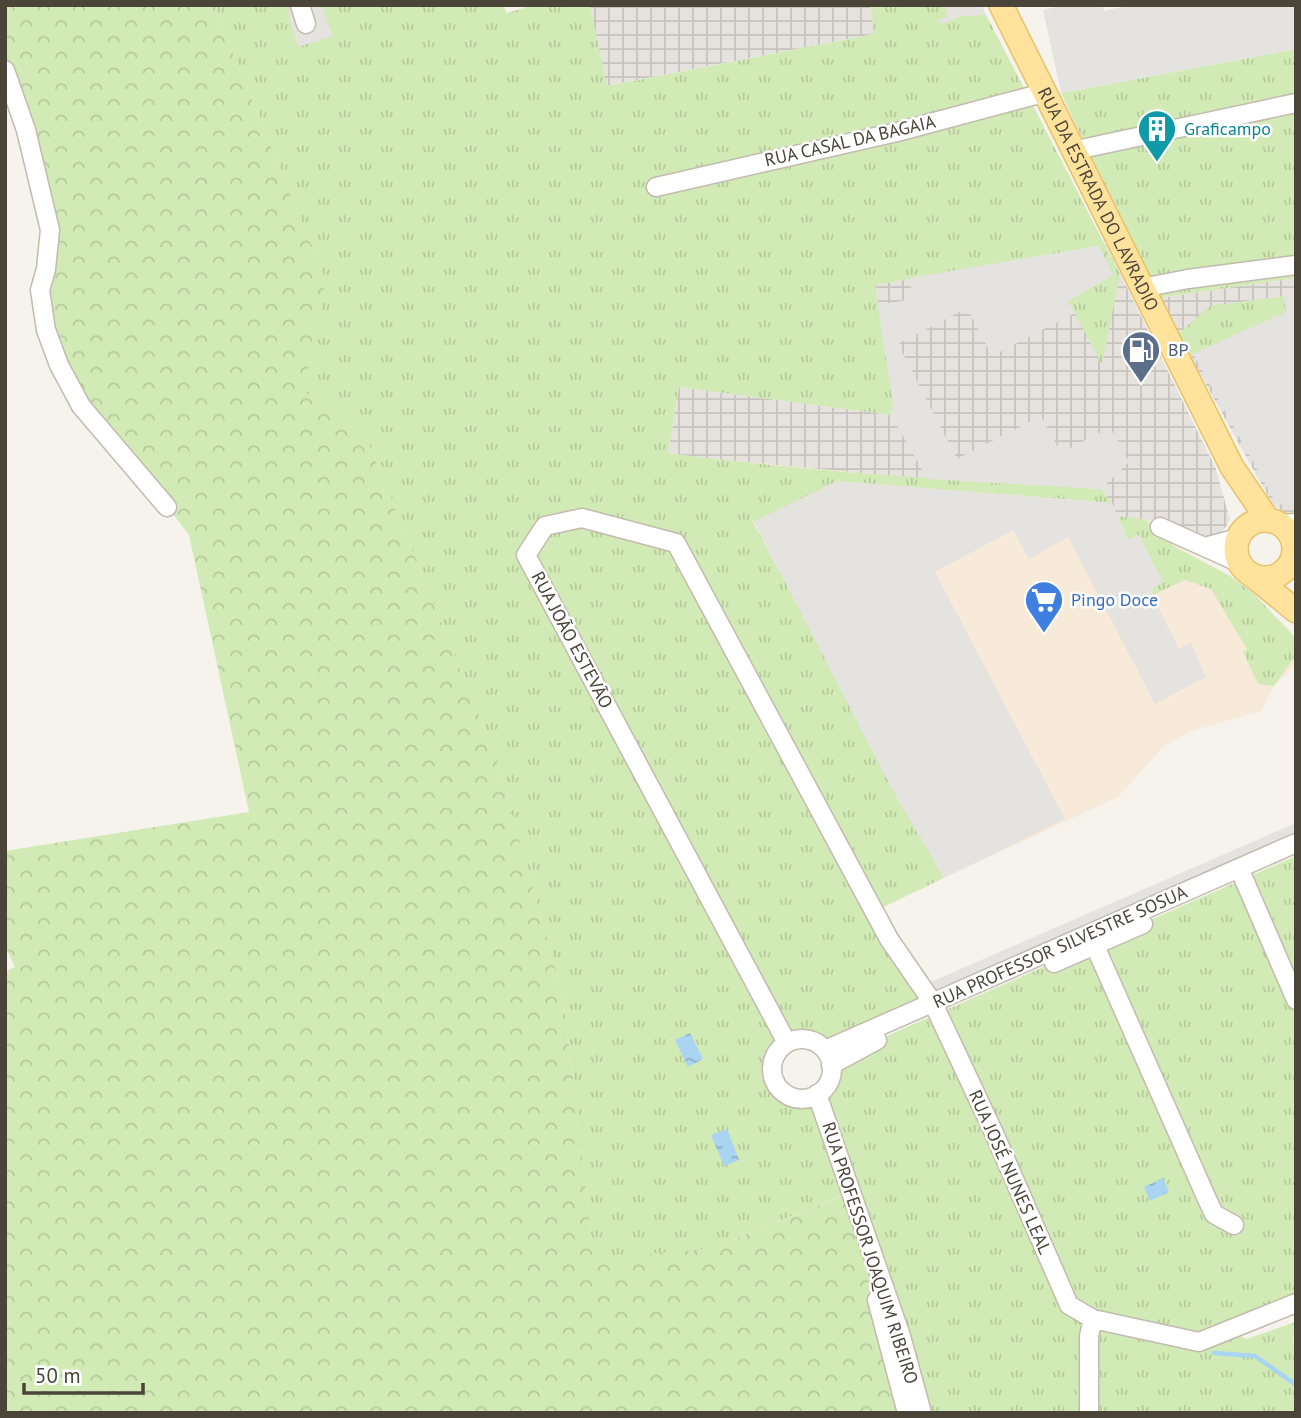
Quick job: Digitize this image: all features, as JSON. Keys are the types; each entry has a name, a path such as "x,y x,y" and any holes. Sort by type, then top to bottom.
{"main road":[{"name":"RUA DA ESTRADA DO LAVRADIO","path":"1001,5 1231,467 1289,539"},
{"name":"RUA DA ESTRADA DO LAVRADIO","path":"1231,467 1241,534"},
{"path":"1246,569 1261,578 1278,575 1291,564 1289,539 1250,524 1241,534 1236,546 1246,569 1296,611"}],"street":[{"path":"300,5 306,24"},
{"path":"5,70 23,120 50,230 46,269 40,290 46,330 81,406 167,507"},
{"name":"RUA CASAL DA BAGAIA","path":"656,187 897,132 1044,93"},
{"path":"1072,151 1296,103"},
{"path":"1142,288 1188,279 1296,265"},
{"name":"RUA JOÃO ESTEVÃO","path":"787,1043 526,555 545,526 582,518 676,543 889,939 936,1008"},
{"path":"1160,527 1246,569"},
{"path":"1205,547 1241,534"},
{"name":"RUA PROFESSOR SILVESTRE SOSUA","path":"828,1057 857,1049 936,1008 1241,874 1296,843"},
{"name":"RUA PROFESSOR SILVESTRE SOSUA","path":"1241,874 1296,856"},
{"path":"1241,874 1296,1000"},
{"path":"1093,940 1214,1214 1234,1225"},
{"name":"RUA JOSÉ NUNES LEAL","path":"936,1008 1069,1305 1093,1319"},
{"path":"806,1040 816,1043 828,1057 831,1076 827,1084 811,1097 793,1098 785,1094 773,1077 774,1058 787,1043 806,1040"},
{"name":"RUA PROFESSOR JOAQUIM RIBEIRO","path":"811,1097 873,1286 906,1413"},
{"name":"RUA PROFESSOR JOAQUIM RIBEIRO","path":"811,1097 901,1336 922,1413"},
{"path":"1089,1413 1089,1336 1093,1319 1199,1342 1296,1303"}],"shaded area":[{"path":"291,5 322,5 333,36 298,47 288,14"},
{"path":"590,5 870,5 874,34 606,86"},
{"path":"945,5 981,5 986,15 962,16 941,24 938,20 948,17"},
{"path":"1064,5 1102,5 1104,11 1129,5 1296,5 1296,49 1061,93 1043,10"},
{"path":"1106,245 1216,469 1230,520 1219,536 1200,539 1146,520 1115,516 1112,503 1101,489 927,479 668,453 679,387 891,415 893,402 875,285"},
{"path":"1099,246 1113,275 1068,301 1075,313 992,356 967,308 898,344 957,459 1041,416 1061,453 1110,427 1129,462 1101,489 927,479 891,415 893,402 878,305 913,299 910,278"},
{"path":"1296,278 1296,513 1288,514 1273,505 1158,298"},
{"path":"1296,295 1296,502 1277,505 1193,354 1286,312 1284,296"},
{"path":"719,460 1101,489 1147,515 1169,542 1230,576 1253,593 1296,639 1294,667 1274,686 1261,711 1188,732 1164,746 1118,797 944,878"},
{"path":"838,481 1112,503 1128,540 1139,535 1163,582 1150,590 1179,649 1191,643 1206,677 1155,704 1068,537 1029,559 1013,530 935,572 1065,819 944,878 893,791 754,522"},
{"path":"1296,823 1296,843 945,998 926,984"}],"green space":[{"path":"5,5 215,5 326,281 304,391 367,439 496,757 563,995 594,1258 710,1249 842,1196 873,1286 906,1413 5,1413 5,972 15,967 5,946 5,851 249,812 189,535 59,365 40,290 50,230 5,74"},
{"path":"215,5 504,5 506,13 534,5 590,5 607,86 874,34 870,5 981,5 1120,274 1102,365 1068,301 1098,246 875,285 893,402 891,415 679,387 668,453 830,471 1101,489 1112,503 838,481 754,522 748,513 944,878 875,911 933,1003 820,1046 805,1040 792,1041 782,1048 773,1071 776,1083 784,1093 798,1098 814,1096 824,1088 834,1067 857,1049 1296,856 1296,1303 1231,1331 1246,1339 1296,1322 1293,1343 1296,1344 1296,1413 922,1413 851,1192 710,1249 594,1259 563,995 496,757 367,439 303,391 326,281"},
{"path":"1296,49 1296,278 1158,298 1061,93"},
{"path":"1284,296 1286,312 1189,356 1178,334 1210,306"},
{"path":"1118,516 1146,520 1175,547 1230,576 1253,593 1290,632 1296,639 1296,655 1274,686 1258,684 1243,652 1247,649 1211,589 1185,580 1153,595 1150,589 1162,583 1139,535 1128,540"}],"water":[{"path":"690,1033 703,1059 688,1067 675,1040"},
{"path":"727,1129 739,1160 724,1166 711,1135"},
{"path":"1163,1178 1169,1192 1150,1201 1144,1187"}],"waterway":[{"path":"1214,1353 1255,1356 1296,1385"}],"place":[{"name":"Graficampo","path":"1157,163"},
{"name":"BP","path":"1141,384"},
{"name":"Pingo Doce","path":"1044,634"}]}
